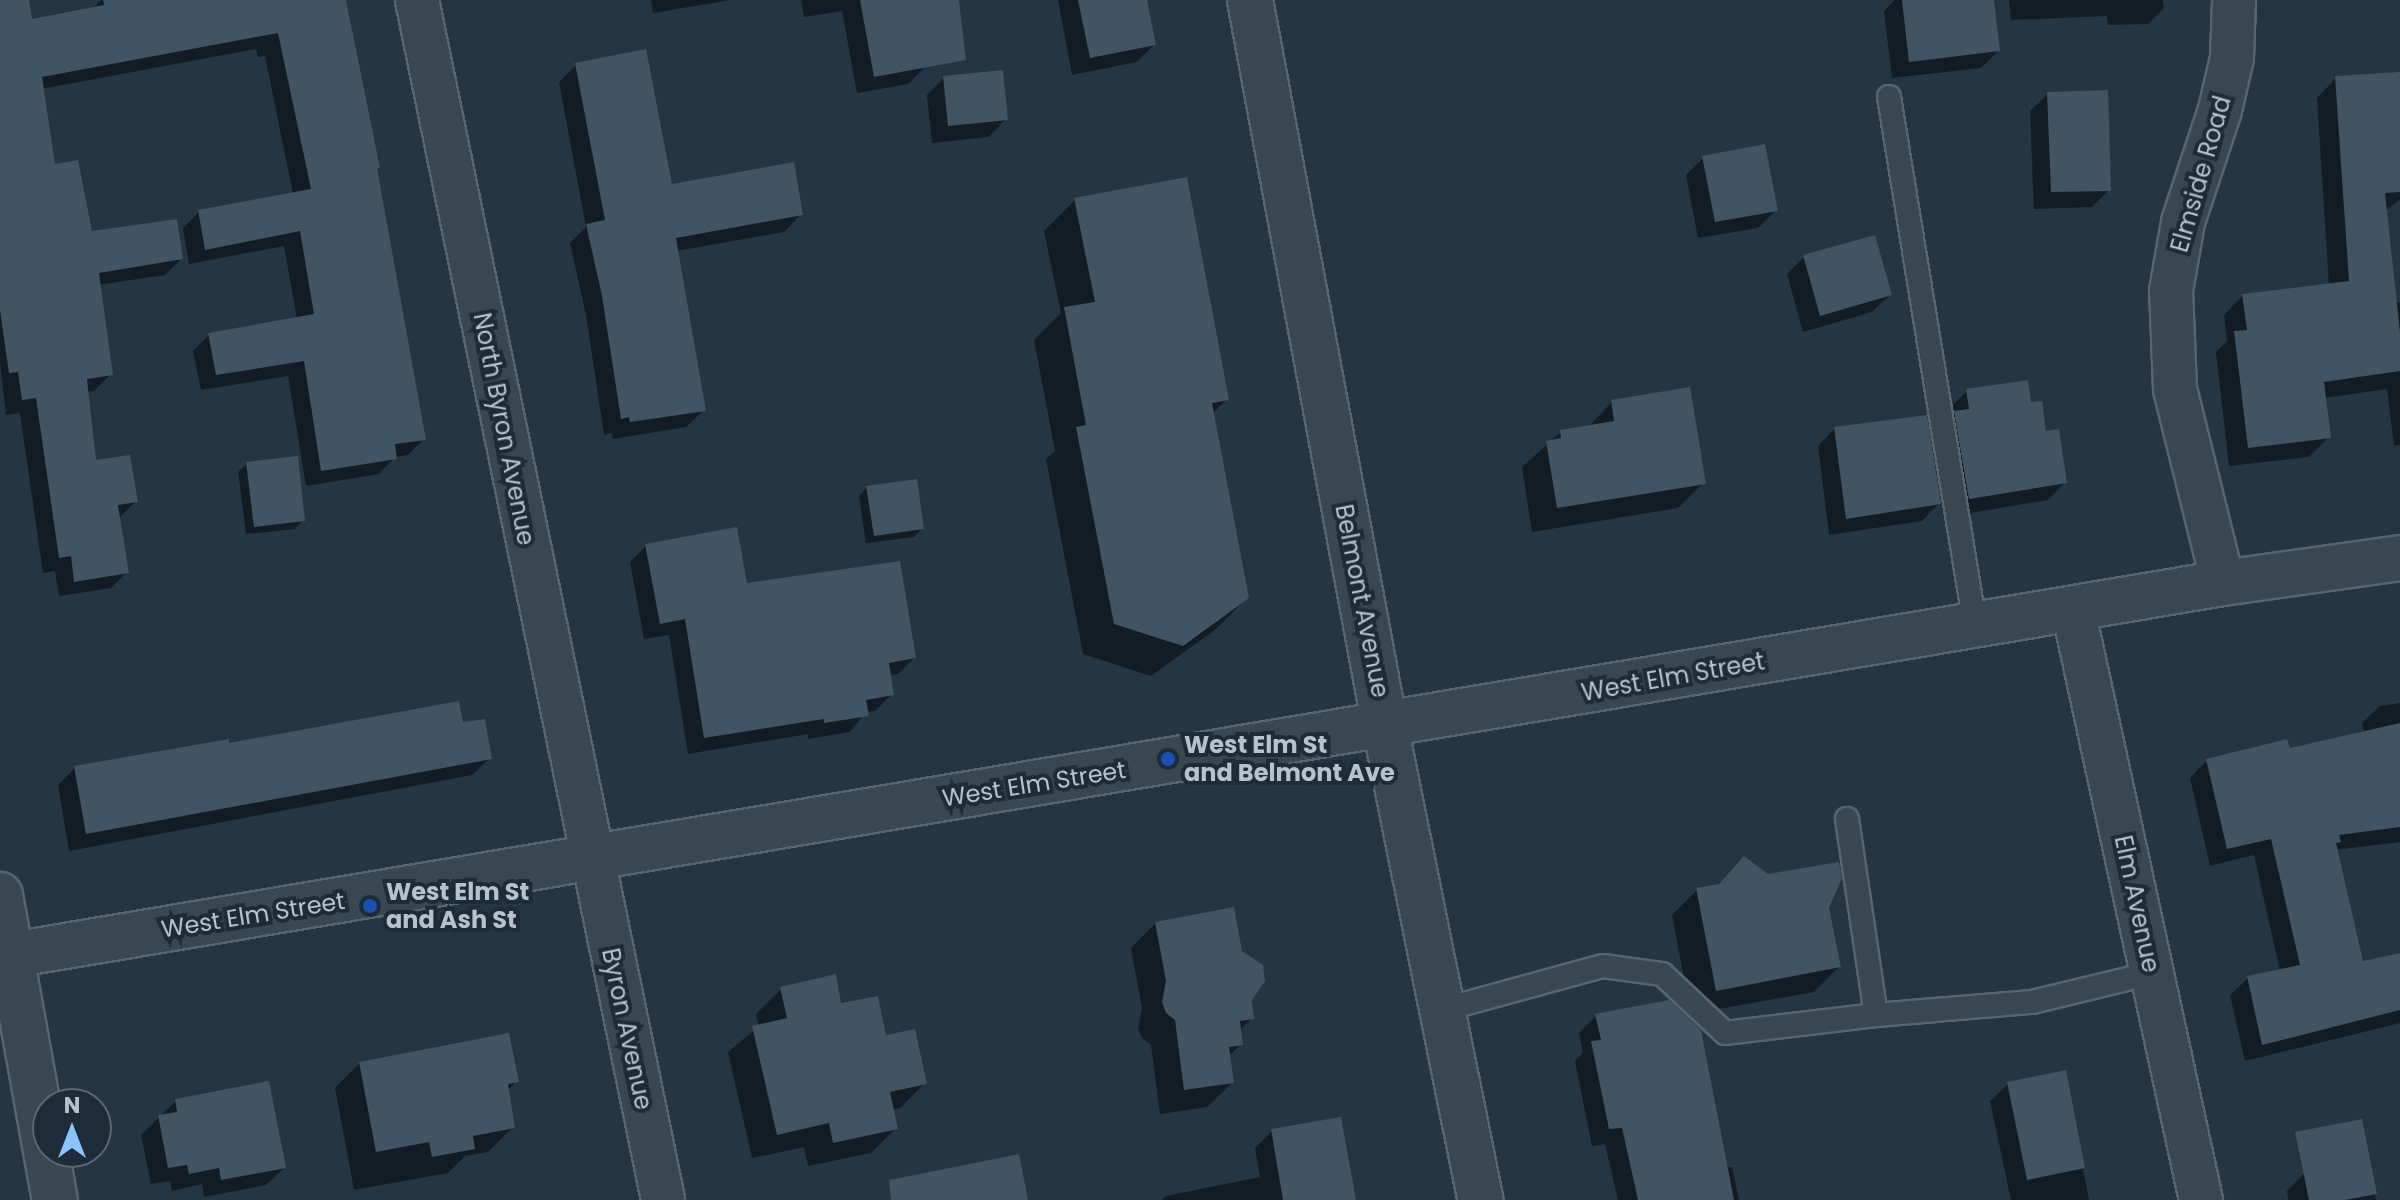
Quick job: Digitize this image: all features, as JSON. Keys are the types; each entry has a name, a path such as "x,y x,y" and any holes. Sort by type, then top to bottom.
{"street":[{"name":"North Byron Avenue","path":"417,0 591,858"},
{"name":"Belmont Avenue","path":"1250,0 1385,726 1481,1200"},
{"name":"Elmside Road","path":"2223,583 2175,389 2171,291 2183,222 2220,110 2232,58 2234,0"},
{"name":"West Elm Street","path":"5,956 2223,583 2400,558"},
{"name":"Elm Avenue","path":"2073,609 2201,1200"},
{"name":"Byron Avenue","path":"591,858 663,1200"},
{"path":"0,895 5,956 55,1200"}],"lane":[{"path":"1889,97 1975,625"},
{"path":"1847,819 1876,1015"},
{"path":"1442,1010 1603,966 1662,974 1725,1033 1876,1015 2032,1002 2152,973"}],"building":[{"path":"0,0 29,0 32,19 104,5 103,0 346,0 380,168 377,168 426,440 395,444 397,459 321,471 304,361 216,375 208,333 314,314 300,231 205,250 198,210 311,189 278,33 42,77 55,164 78,160 92,231 177,219 183,259 99,273 113,375 87,379 96,460 130,455 138,502 118,505 129,573 74,582 71,556 59,558 36,398 22,400 18,372 9,373 0,310"},
{"path":"860,0 959,0 966,60 874,77"},
{"path":"1078,0 1147,0 1156,45 1090,58"},
{"path":"1902,0 1994,0 2000,51 1909,62"},
{"path":"646,49 672,184 794,162 803,215 676,238 706,411 630,422 629,417 621,419 602,296 586,224 605,220 575,63"},
{"path":"1003,70 1008,120 948,126 943,76"},
{"path":"2400,72 2400,192 2385,193 2400,332 2400,371 2324,382 2331,438 2248,448 2234,331 2247,330 2242,294 2349,281 2335,76"},
{"path":"2108,90 2111,191 2051,192 2047,92"},
{"path":"1765,144 1778,211 1715,222 1702,156"},
{"path":"1187,177 1229,400 1212,403 1249,598 1183,646 1114,624 1076,427 1086,425 1064,307 1095,302 1074,198"},
{"path":"1875,235 1892,295 1820,316 1803,255"},
{"path":"2028,380 2031,402 2042,401 2046,431 2059,429 2067,483 1969,499 1954,411 1969,409 1966,389"},
{"path":"1690,387 1706,484 1557,508 1546,441 1561,438 1560,430 1614,421 1611,400"},
{"path":"1927,415 1941,504 1846,519 1834,427"},
{"path":"298,456 305,521 254,527 246,462"},
{"path":"917,479 924,529 874,536 866,486"},
{"path":"737,527 747,583 900,561 916,658 889,663 894,695 866,700 869,716 824,723 824,719 704,738 685,619 660,624 645,544"},
{"path":"459,701 463,722 485,719 492,759 86,834 74,766 229,739 229,743"},
{"path":"2400,723 2400,827 2339,835 2341,842 2336,843 2363,961 2400,953 2400,1010 2262,1045 2247,976 2300,965 2271,839 2227,849 2206,759 2287,739 2290,748"},
{"path":"1744,856 1768,874 1839,862 1842,878 1829,908 1841,967 1716,991 1696,888 1719,884"},
{"path":"1234,907 1242,951 1263,965 1265,981 1252,1000 1254,1019 1240,1021 1243,1045 1229,1047 1234,1083 1184,1090 1175,1020 1166,1013 1162,1002 1166,981 1155,922"},
{"path":"836,974 841,1003 878,996 886,1035 915,1029 927,1084 890,1092 898,1129 833,1143 829,1123 777,1135 752,1026 787,1018 780,987"},
{"path":"1669,1000 1701,1030 1734,1200 1638,1200 1622,1128 1609,1129 1591,1041 1601,1040 1595,1014"},
{"path":"509,1033 519,1082 508,1084 515,1128 473,1136 475,1149 432,1157 429,1142 376,1152 359,1062"},
{"path":"2066,1070 2085,1168 2027,1180 2007,1082"},
{"path":"269,1081 286,1168 221,1180 219,1168 189,1174 187,1165 168,1168 158,1115 177,1112 175,1099"},
{"path":"1341,1117 1356,1200 1283,1200 1271,1129"},
{"path":"2362,1119 2377,1194 2345,1200 2309,1200 2295,1132"},
{"path":"1019,1154 1028,1200 891,1200 889,1180"}],"place":[{"name":"West Elm St and Belmont Ave","path":"1168,759"},
{"name":"West Elm St and Ash St","path":"370,906"}]}
